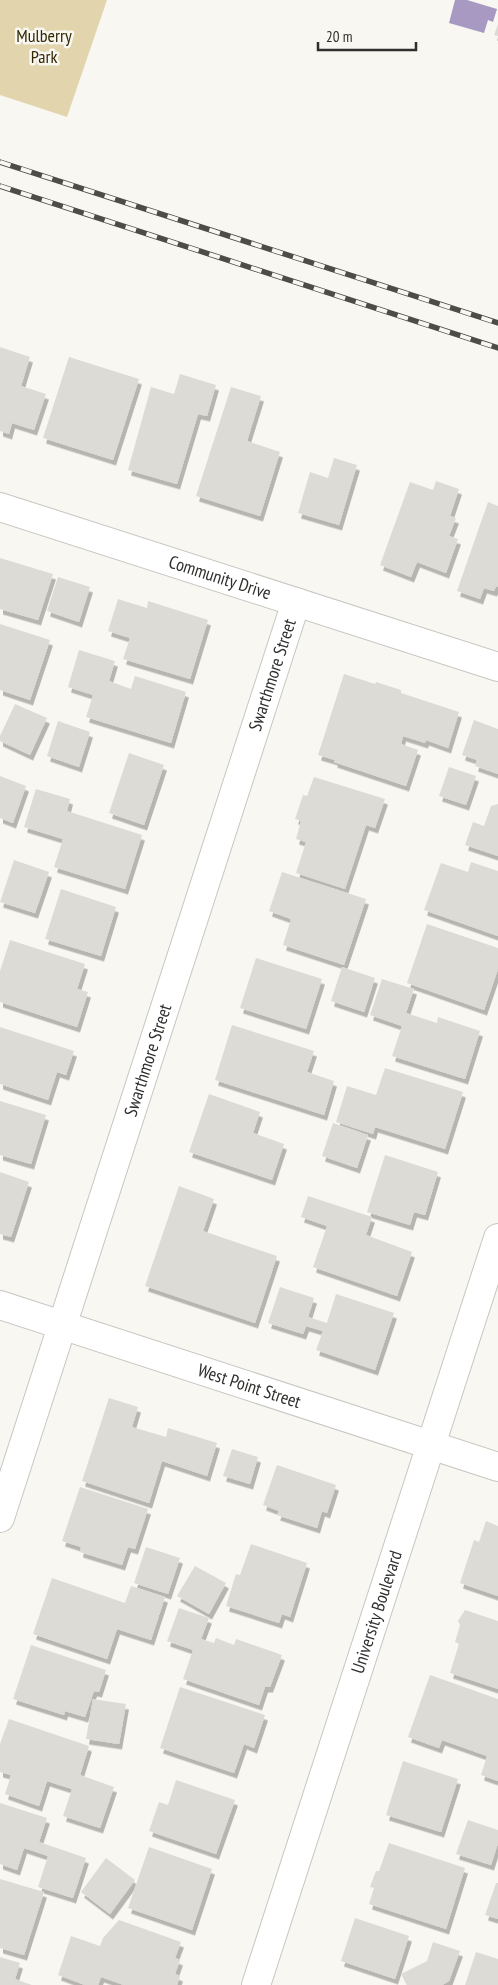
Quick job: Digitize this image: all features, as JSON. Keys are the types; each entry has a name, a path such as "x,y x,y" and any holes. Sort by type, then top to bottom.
{"street":[{"name":"Community Drive","path":"0,506 498,668"},
{"name":"Swarthmore Street","path":"0,1518 296,602"},
{"name":"University Boulevard","path":"256,1985 498,1238"},
{"name":"West Point Street","path":"0,1305 498,1467"}],"green space":[{"name":"Mulberry Park","path":"0,0 107,0 67,117 0,95"}],"shaded area":[{"path":"455,0 467,0 497,9 493,22 488,20 484,33 449,23"}],"building":[{"path":"498,24 498,36 494,35"},
{"path":"0,347 30,357 21,386 46,394 34,430 12,423 9,434 0,431"},
{"path":"69,357 139,379 113,460 43,438"},
{"path":"180,374 216,385 207,416 198,414 177,484 128,470 151,387 174,394"},
{"path":"231,387 261,396 247,441 280,452 260,516 196,496"},
{"path":"334,458 357,465 339,525 298,513 310,472 328,478"},
{"path":"436,481 459,489 450,516 456,518 449,536 458,539 446,573 417,562 411,577 380,565 410,482 433,490"},
{"path":"488,502 498,506 498,587 496,586 494,591 484,588 480,599 457,591"},
{"path":"0,558 53,574 38,620 0,609"},
{"path":"58,577 90,587 79,622 47,611"},
{"path":"118,599 147,608 148,601 208,620 190,679 123,659 130,638 108,631"},
{"path":"0,624 50,640 30,700 0,690"},
{"path":"79,650 115,661 109,681 131,689 135,676 186,692 171,743 86,717 93,695 68,687"},
{"path":"344,674 401,690 401,693 459,712 448,748 426,740 425,743 403,736 401,744 418,750 406,786 318,755"},
{"path":"15,704 47,718 30,755 0,741 0,736"},
{"path":"474,720 498,729 498,774 475,766 477,760 462,755"},
{"path":"58,721 90,732 79,767 47,756"},
{"path":"129,753 164,765 144,825 109,813"},
{"path":"449,767 476,776 466,805 439,796"},
{"path":"0,776 26,786 13,823 0,818"},
{"path":"314,777 385,799 375,828 366,825 345,889 296,873 306,842 296,839 301,821 295,819 303,795 307,796"},
{"path":"36,789 70,799 67,811 142,835 125,889 54,867 63,839 24,827"},
{"path":"498,804 498,856 465,845 473,822 484,826 491,806"},
{"path":"14,860 49,872 35,913 0,902"},
{"path":"471,862 498,871 498,936 424,910 441,863 468,872"},
{"path":"282,872 366,899 344,965 283,945 291,919 269,911"},
{"path":"61,889 116,907 101,956 45,939"},
{"path":"427,924 498,948 498,969 484,1010 407,983"},
{"path":"10,940 85,964 77,989 88,992 77,1027 0,1002 0,971"},
{"path":"256,958 322,979 306,1029 240,1008"},
{"path":"342,967 375,978 364,1012 331,1001"},
{"path":"382,979 414,989 406,1013 437,1023 438,1017 480,1031 465,1079 392,1056 402,1026 370,1015"},
{"path":"232,1025 314,1051 307,1072 334,1081 324,1115 215,1080"},
{"path":"0,1027 74,1051 66,1075 57,1072 48,1100 0,1084"},
{"path":"385,1068 463,1092 445,1149 375,1127 373,1134 336,1122 347,1086 376,1095"},
{"path":"209,1094 260,1112 253,1133 284,1144 272,1180 189,1152"},
{"path":"0,1101 46,1115 31,1164 0,1155"},
{"path":"333,1123 368,1135 357,1168 322,1156"},
{"path":"385,1155 438,1172 425,1215 414,1212 410,1225 367,1212"},
{"path":"0,1172 29,1182 11,1237 0,1234"},
{"path":"179,1186 214,1199 203,1231 277,1256 255,1323 145,1286"},
{"path":"308,1196 372,1217 366,1235 412,1252 397,1296 313,1267 327,1226 301,1217"},
{"path":"280,1287 314,1298 308,1317 327,1323 336,1294 394,1313 375,1370 316,1350 323,1331 306,1326 303,1334 268,1323"},
{"path":"109,1398 138,1407 132,1427 166,1437 168,1428 217,1443 207,1476 162,1461 149,1503 82,1481"},
{"path":"232,1449 258,1457 250,1484 223,1476"},
{"path":"277,1465 336,1485 327,1513 322,1511 317,1528 277,1515 279,1511 263,1505"},
{"path":"80,1487 148,1509 135,1549 128,1547 122,1565 80,1552 81,1547 62,1541"},
{"path":"486,1521 498,1526 498,1596 460,1583 474,1540 479,1542"},
{"path":"251,1544 307,1563 290,1617 282,1614 279,1623 226,1606 236,1574 240,1575"},
{"path":"146,1547 180,1558 168,1594 134,1583"},
{"path":"195,1566 226,1583 209,1614 177,1596"},
{"path":"52,1578 125,1603 131,1586 165,1597 151,1640 117,1629 107,1659 33,1634"},
{"path":"179,1608 209,1618 201,1639 214,1643 216,1638 234,1645 236,1639 282,1655 270,1687 265,1687 259,1705 183,1679 193,1650 167,1641"},
{"path":"465,1610 498,1621 498,1689 450,1673 459,1644 455,1642 460,1625 458,1621"},
{"path":"31,1645 106,1670 99,1692 94,1691 85,1717 65,1711 64,1715 13,1699"},
{"path":"430,1675 498,1699 498,1781 481,1775 487,1756 442,1740 439,1748 408,1737"},
{"path":"180,1687 265,1715 254,1748 244,1744 234,1773 160,1748"},
{"path":"93,1699 126,1704 119,1744 86,1739"},
{"path":"9,1719 89,1746 80,1775 114,1787 100,1828 63,1816 72,1789 47,1781 39,1806 5,1794 11,1775 0,1772 0,1744"},
{"path":"403,1761 458,1779 441,1832 386,1815"},
{"path":"176,1780 235,1800 216,1854 149,1831 159,1802 168,1805"},
{"path":"0,1803 47,1818 39,1842 86,1858 73,1898 38,1887 48,1856 24,1848 17,1870 0,1864"},
{"path":"468,1820 498,1830 498,1843 491,1865 456,1854"},
{"path":"389,1843 465,1868 446,1929 369,1904 374,1888 370,1887 376,1871 379,1871"},
{"path":"149,1847 212,1869 192,1930 128,1908"},
{"path":"106,1858 135,1880 110,1914 81,1892"},
{"path":"0,1879 44,1892 24,1955 0,1948"},
{"path":"496,1883 498,1883 498,1919 485,1915"},
{"path":"355,1918 409,1936 395,1979 341,1961"},
{"path":"119,1920 181,1942 175,1958 180,1960 175,1974 180,1976 177,1985 124,1985 101,1977 98,1985 85,1985 58,1975 71,1936 100,1946 103,1938"},
{"path":"433,1942 460,1951 449,1981 442,1985 407,1985 401,1974 427,1961"},
{"path":"476,1952 498,1959 498,1985 465,1985"},
{"path":"0,1957 20,1963 15,1979 32,1985 0,1985"}],"railway":[{"path":"0,162 498,323"},
{"path":"0,186 498,348"}]}
